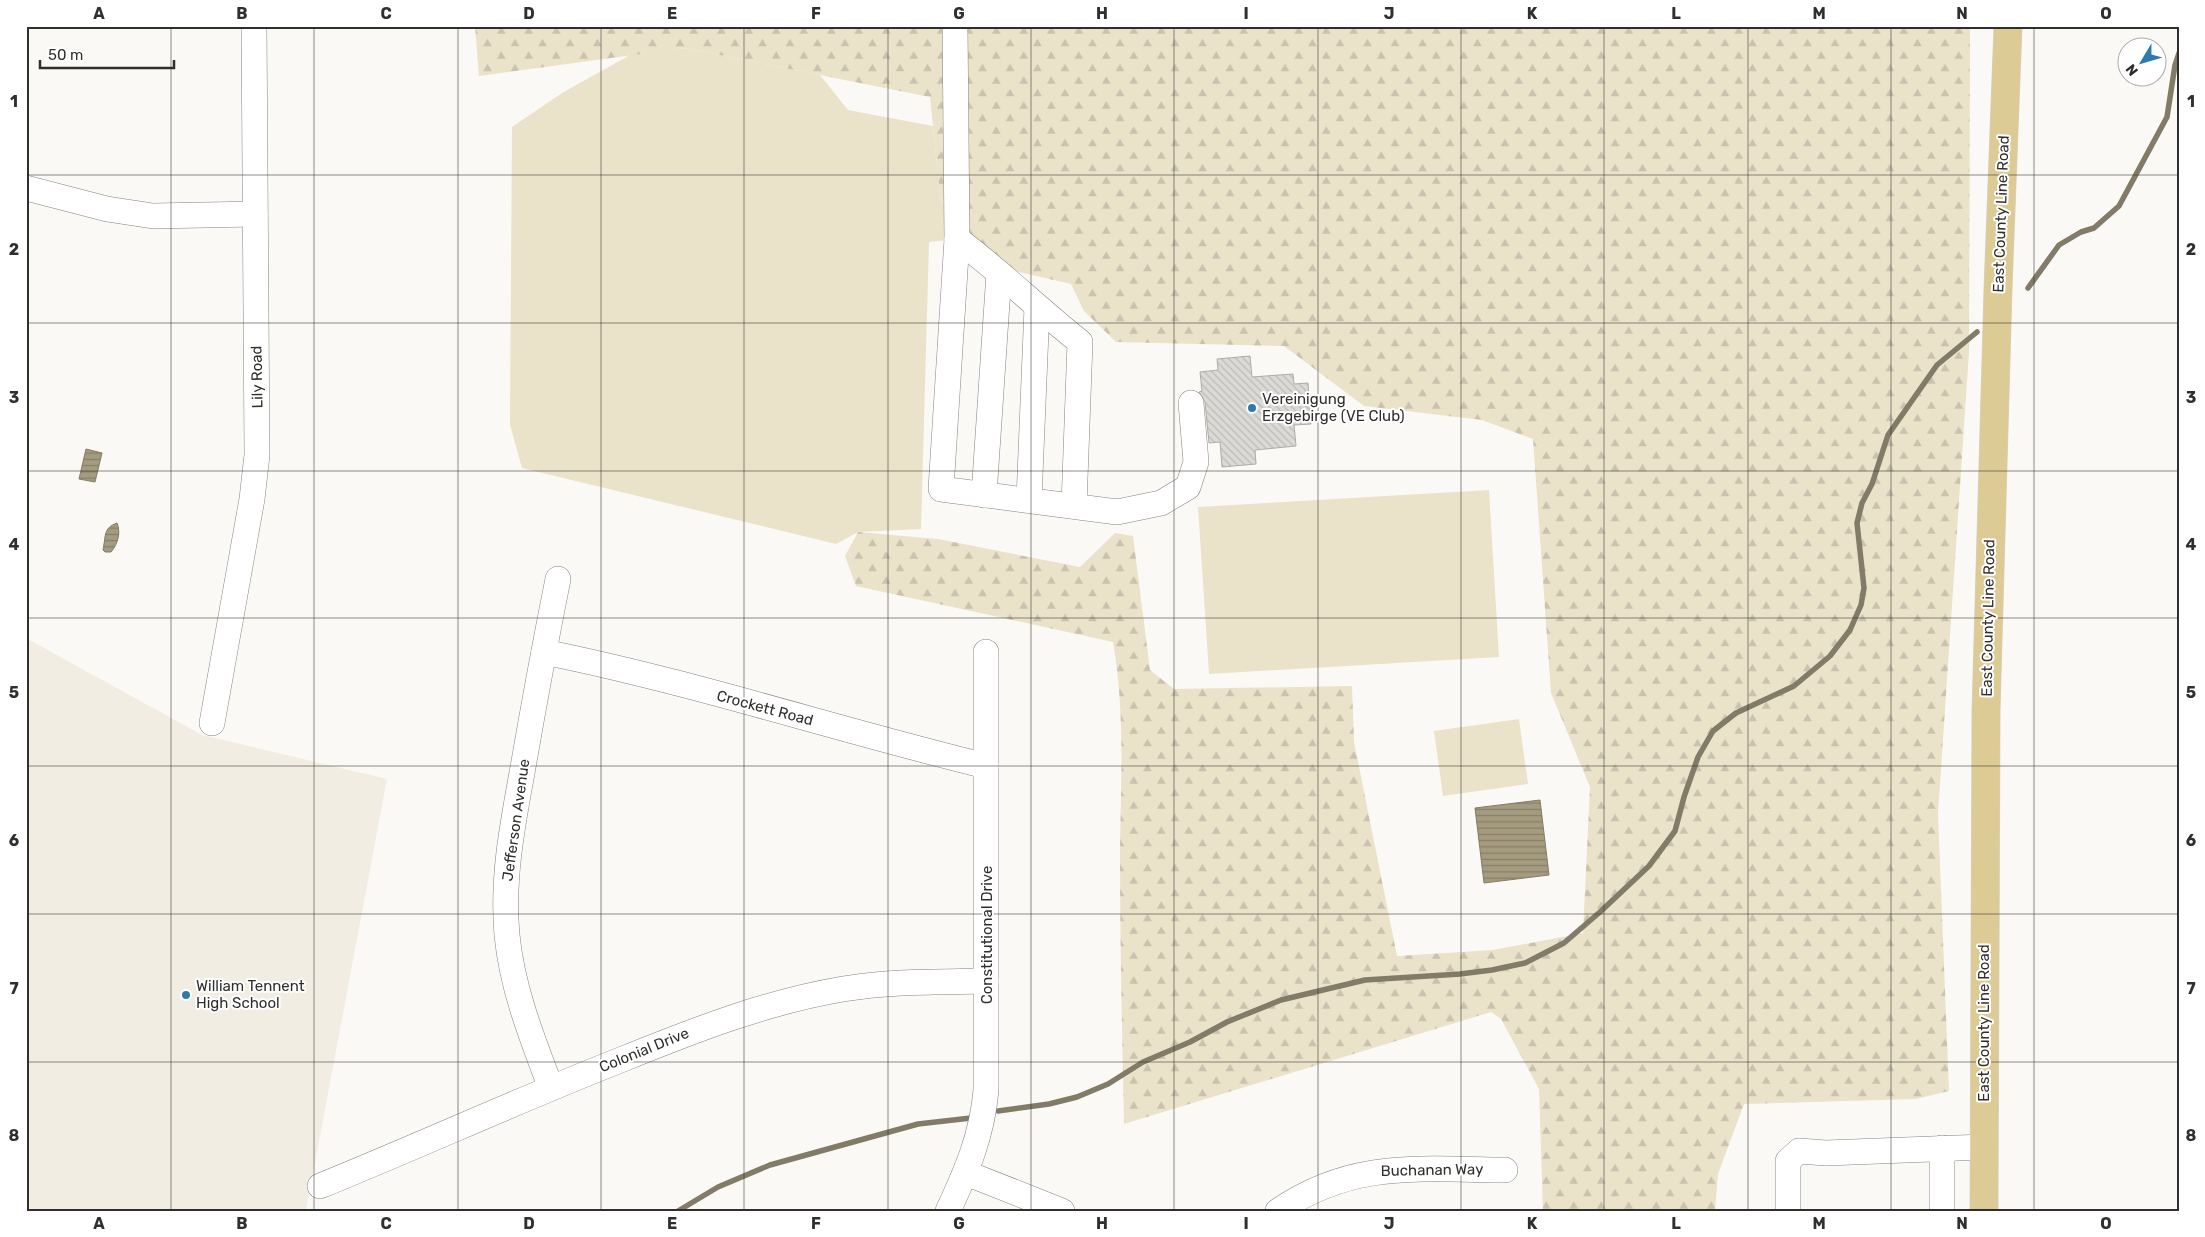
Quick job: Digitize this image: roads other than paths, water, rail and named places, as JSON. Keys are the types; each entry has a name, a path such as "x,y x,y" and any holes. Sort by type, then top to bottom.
{"main road":[{"name":"East County Line Road","path":"1984,1211 1986,711 2008,26"}],"street":[{"name":"Lily Road","path":"212,723 252,498 257,455 254,26"},
{"path":"955,26 957,239 940,489 1117,512 1161,503 1188,488 1196,462 1191,403"},
{"path":"26,188 107,209 146,215 174,217 255,214"},
{"path":"957,239 1080,342 1074,506"},
{"path":"984,494 999,273"},
{"path":"1029,500 1037,307"},
{"name":"Jefferson Avenue","path":"551,1088 525,1020 516,989 505,916 507,861 558,579"},
{"name":"Crockett Road","path":"544,652 604,664 896,744 986,766"},
{"name":"Constitutional Drive","path":"948,1211 966,1173 978,1141 984,1110 986,652"},
{"name":"Colonial Drive","path":"320,1186 551,1088 710,1024 769,1005 871,985 986,982"},
{"path":"1788,1211 1788,1161 1799,1151 1826,1153 1984,1147"},
{"path":"1942,1148 1942,1211"},
{"name":"Buchanan Way","path":"1278,1211 1316,1189 1346,1178 1374,1171 1402,1169 1505,1170"},
{"path":"966,1173 1062,1211"}],"waterway":[{"path":"2028,288 2059,245 2081,232 2094,228 2119,206 2167,117 2175,65 2179,53"},
{"path":"998,1111 1049,1104 1077,1097 1108,1084 1143,1062 1190,1042 1227,1022 1281,1000 1365,980 1492,970 1525,963 1564,943 1649,866 1675,831 1698,757 1713,731 1736,713 1794,686 1830,656 1850,630 1861,605 1864,588 1857,523 1862,503 1872,484 1888,435 1937,365 1977,332"},
{"path":"678,1211 718,1187 770,1165 918,1124 971,1118"}],"place":[{"name":"Vereinigung Erzgebirge (VE Club)","path":"1252,408"},
{"name":"William Tennent High School","path":"186,995"}]}
